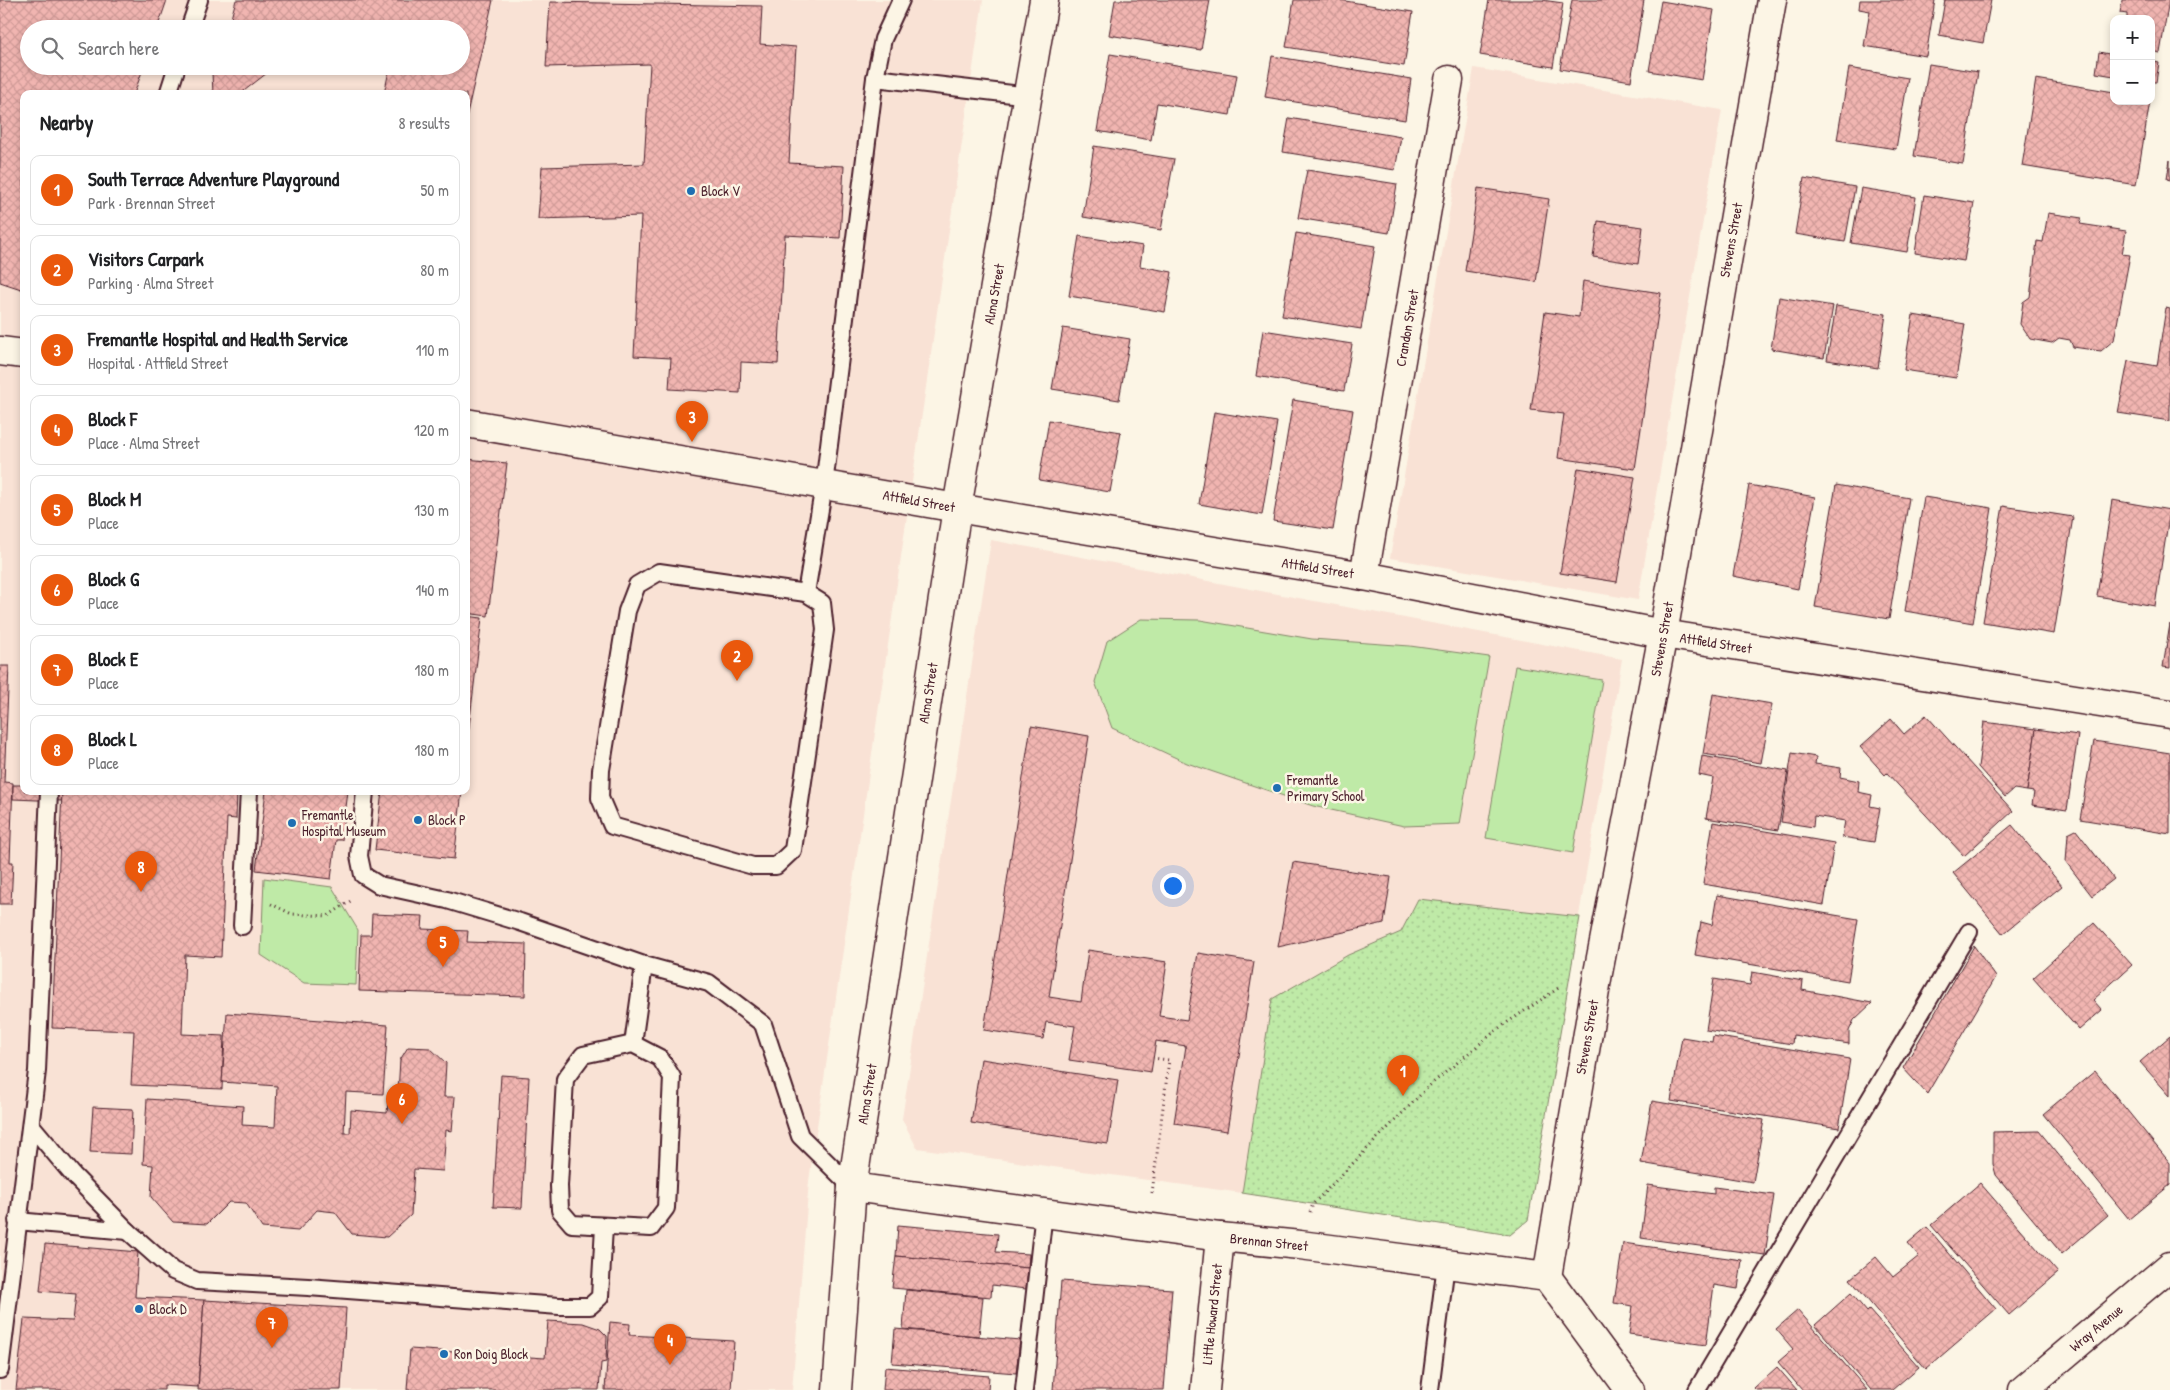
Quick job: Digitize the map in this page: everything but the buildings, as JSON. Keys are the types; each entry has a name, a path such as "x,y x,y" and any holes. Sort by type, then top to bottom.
{"street":[{"name":"Alma Street","path":"837,1390 852,1188 957,508 1044,0"},
{"name":"Stevens Street","path":"1547,1277 1598,973 1663,634 1772,0"},
{"name":"Crandon Street","path":"1364,576 1449,80"},
{"path":"0,351 20,354"},
{"name":"Attfield Street","path":"470,423 957,508 1364,576 1663,634 2170,714"},
{"name":"Brennan Street","path":"852,1188 1044,1212 1220,1237 1300,1245 1547,1277"},
{"name":"Little Howard Street","path":"1204,1390 1220,1237"},
{"name":"Wray Avenue","path":"2024,1390 2170,1266"},
{"path":"1547,1277 1630,1390"}],"lane":[{"path":"192,20 199,0"},
{"path":"806,593 824,485 875,78 883,39 901,0"},
{"path":"169,90 174,75"},
{"path":"875,78 1029,96"},
{"path":"660,572 806,593 822,603 825,630 793,850 776,866 753,866 612,826 600,798 600,770 627,610 637,585 660,572"},
{"path":"0,1370 17,1220 37,1071 49,795"},
{"path":"242,926 249,795"},
{"path":"365,795 359,856 363,875 379,885 447,900 520,922 644,965 709,983 763,1024 800,1136 852,1188"},
{"path":"1696,1390 1969,932"},
{"path":"633,1044 644,965"},
{"path":"633,1044 660,1058 672,1076 666,1208 651,1228 572,1224 560,1210 559,1186 565,1079 583,1055 633,1044"},
{"path":"31,1125 73,1175 128,1231 173,1271 198,1281 308,1287 559,1306 590,1306 600,1297 604,1227"},
{"path":"1024,1390 1044,1212"},
{"path":"17,1220 128,1231"},
{"path":"1430,1390 1446,1264"}],"path":[{"path":"243,893 292,914 328,916 344,907 374,882"},
{"path":"1300,1245 1313,1204 1429,1086 1506,1023 1568,982 1598,973"},
{"path":"1146,1226 1155,1181 1170,1060 1153,1058"}],"shaded area":[{"path":"0,0 983,0 809,1181 792,1390 0,1390"},
{"path":"1474,68 1722,110 1638,600 1390,558"},
{"name":"Fremantle Primary School","path":"991,540 1622,659 1528,1220 1510,1235 1242,1193 917,1148 902,1119"}],"green space":[{"path":"1141,619 1200,620 1312,639 1410,646 1489,657 1460,824 1404,826 1313,806 1187,763 1112,728 1095,682 1107,641"},
{"path":"1515,666 1602,680 1573,853 1486,838"},
{"path":"264,878 332,887 358,930 356,985 304,983 261,955"},
{"path":"1418,899 1580,917 1528,1220 1510,1235 1242,1193 1272,999 1348,955 1401,932"}],"place":[{"name":"Block V","path":"691,191"},
{"name":"Fremantle Hospital and Health Service","path":"692,442"},
{"name":"Visitors Carpark","path":"737,681"},
{"name":"Fremantle Primary School","path":"1277,788"},
{"name":"Block P","path":"418,820"},
{"name":"Fremantle Hospital Museum","path":"292,823"},
{"name":"Block L","path":"141,892"},
{"name":"Block M","path":"443,967"},
{"name":"South Terrace Adventure Playground","path":"1403,1096"},
{"name":"Block G","path":"402,1124"},
{"name":"Block D","path":"139,1309"},
{"name":"Block E","path":"272,1348"},
{"name":"Ron Doig Block","path":"444,1354"},
{"name":"Block F","path":"670,1365"}]}
